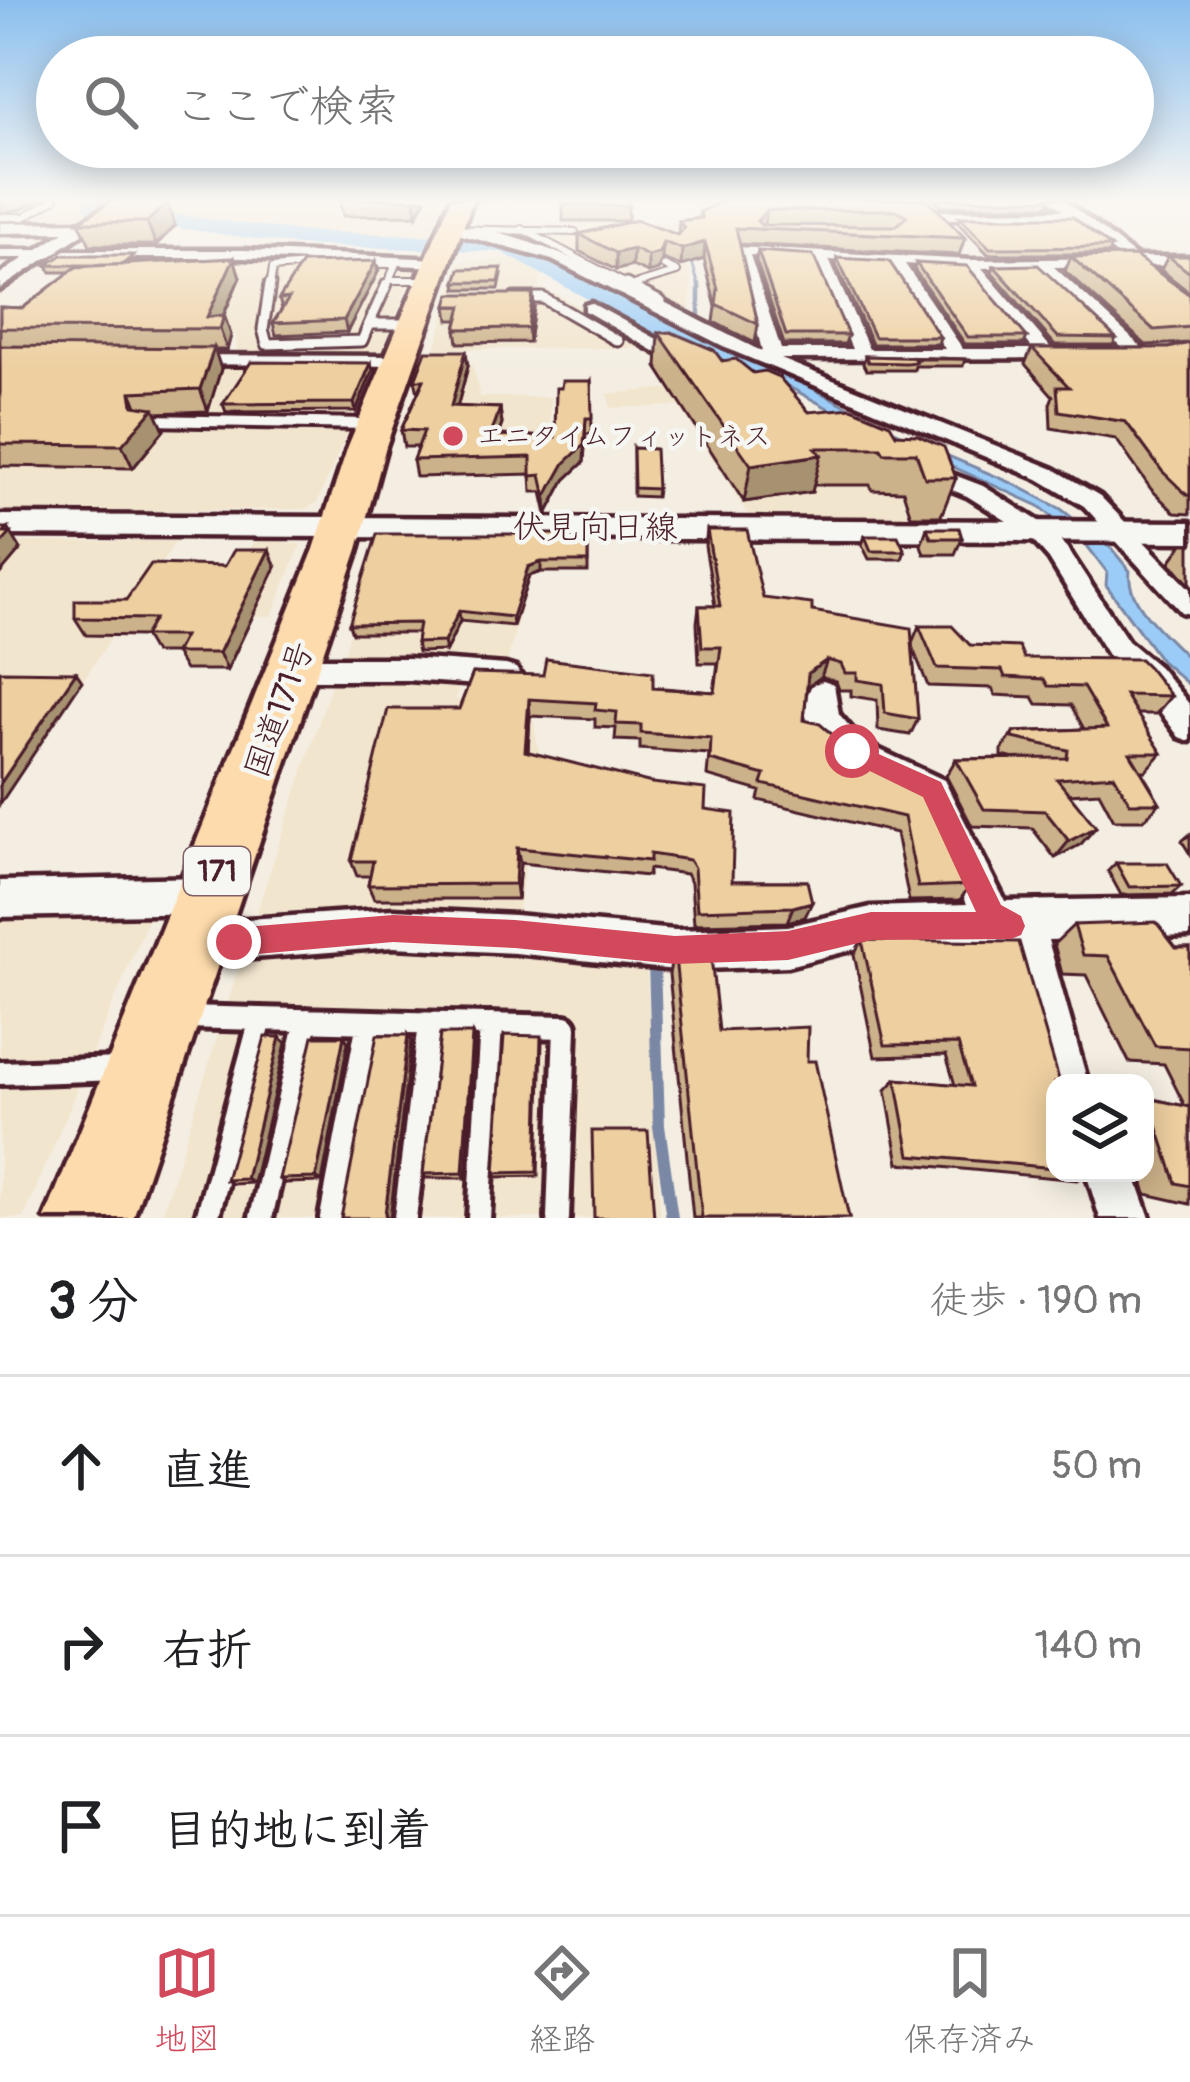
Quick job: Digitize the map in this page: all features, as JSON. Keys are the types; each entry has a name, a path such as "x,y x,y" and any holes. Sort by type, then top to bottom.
{"highway":[{"name":"国道171号","path":"89,1218 292,669 375,424 444,256"}],"main road":[{"path":"0,284 40,256"},
{"name":"伏見向日線","path":"0,525 1190,532"}],"street":[{"path":"272,256 440,267 474,256"},
{"path":"560,256 768,354 1046,474 1092,501 1124,530 1190,605"},
{"path":"743,256 768,354"},
{"path":"812,256 1043,265 1190,261"},
{"path":"1114,256 1190,307"},
{"path":"904,257 957,353"},
{"path":"821,258 862,352"},
{"path":"973,259 1047,354"},
{"path":"1043,265 1140,355"},
{"path":"634,290 591,308 714,374"},
{"path":"768,354 1093,354"},
{"path":"1117,354 1160,355"},
{"path":"164,359 401,361"},
{"path":"899,458 974,491 1034,528 1058,554 1118,648 1149,675 1190,728"},
{"path":"292,669 408,669 522,677"},
{"path":"823,693 824,718 852,751 932,790 991,914 1011,926 1032,949 1064,1074"},
{"path":"0,899 199,919 515,934 675,950 788,946 871,926 1011,926 1190,916"},
{"path":"1113,1182 1125,1218"}],"lane":[{"path":"389,280 464,256"},
{"path":"573,256 681,313"},
{"path":"396,264 369,324 362,341 267,344 263,329 273,268 396,264"},
{"path":"634,290 677,272 664,266"},
{"path":"369,324 440,267"},
{"path":"503,298 543,298 617,341"},
{"path":"656,299 677,299"},
{"path":"148,420 375,424"},
{"path":"207,1218 261,1019"},
{"path":"0,1073 261,1019 565,1028 558,1218"},
{"path":"260,1218 307,1020"},
{"path":"331,1218 368,1022"},
{"path":"405,1218 429,1024"},
{"path":"478,1218 491,1025"},
{"path":"89,1218 101,1218"}],"shaded area":[{"path":"251,256 416,264 380,356 237,356 236,334 192,338 0,331 99,259 249,257 250,261"},
{"path":"563,256 687,256 692,285 689,320"},
{"path":"515,259 543,274 537,294 557,294 653,348 435,349 459,261"},
{"path":"0,358 377,363 317,503 304,509 0,513"},
{"path":"429,361 473,366 480,397 551,397 549,451 402,447"},
{"path":"725,383 891,457 908,516 749,516 679,406 611,408 607,394"},
{"path":"256,539 301,544 272,616 211,617"},
{"path":"176,541 0,805 0,542"},
{"path":"376,541 539,541 505,670 343,658"},
{"path":"335,673 459,679 456,700 532,714 542,766 516,923 254,920"},
{"path":"152,910 24,1218 0,1218 0,913"},
{"path":"399,936 646,959 661,1218 161,1218 241,960 255,950"}],"water":[{"path":"719,359 749,360 806,385 1061,509 1111,548 1130,571 1141,608 1190,660 1190,686 1161,661 1106,585 1107,572 1085,543 1039,506 848,419 763,373"}],"building":[{"path":"61,256 133,256 122,265 47,265"},
{"path":"709,256 742,256 758,324 716,304 718,289"},
{"path":"760,256 813,256 848,335 786,335"},
{"path":"1135,256 1190,295 1190,327 1154,330 1071,257"},
{"path":"1168,256 1190,256 1190,273"},
{"path":"234,258 207,317 224,315 220,329 0,328 0,307 23,308 76,267"},
{"path":"837,258 889,261 940,337 874,337"},
{"path":"376,261 344,320 273,323 289,298 279,299 302,263"},
{"path":"916,263 967,266 1027,337 968,337"},
{"path":"1038,265 1116,338 1058,337 994,266"},
{"path":"502,268 499,282 456,282 460,269"},
{"path":"450,294 533,294 528,328 456,329 462,306 447,306"},
{"path":"671,332 714,350 722,361 736,359 753,373 765,371 779,377 809,412 852,408 890,424 896,434 917,435 944,447 956,478 925,478 916,453 884,453 881,448 815,448 821,455 751,465 659,333"},
{"path":"1190,343 1190,496 1162,471 1126,422 1059,411 1057,387 1069,387 1032,348 1169,348"},
{"path":"0,346 214,348 200,389 131,392 133,405 154,408 122,445 0,444"},
{"path":"426,351 466,351 451,406 500,408 491,435 555,437 556,388 561,388 562,381 591,381 592,418 586,418 584,445 565,463 546,497 541,475 531,476 531,457 413,460 424,431 401,430 424,380 415,380"},
{"path":"865,356 965,359 868,362"},
{"path":"251,362 371,363 354,403 223,404"},
{"path":"633,448 655,449 657,489 634,488"},
{"path":"0,528 11,533 0,545"},
{"path":"927,528 959,528 962,538 931,538"},
{"path":"707,530 747,530 763,598 812,604 812,611 911,628 918,719 885,713 883,684 857,680 857,673 845,673 841,664 827,660 808,673 804,720 820,724 840,741 840,748 856,751 858,757 869,758 926,789 970,885 918,887 904,817 762,784 765,775 710,760 711,738 641,733 641,725 616,724 617,712 595,710 596,703 529,699 525,751 652,783 706,789 705,809 734,813 732,881 807,881 812,902 793,907 697,910 694,868 689,860 650,854 650,861 517,848 515,884 368,885 373,861 351,861 388,709 459,709 473,673 543,675 546,659 653,672 653,688 715,692 721,647 702,647 699,606 720,606"},
{"path":"377,534 565,534 565,541 588,541 588,562 541,562 528,567 512,617 459,611 444,642 416,643 419,623 349,624"},
{"path":"865,536 898,536 905,551 871,551"},
{"path":"234,550 269,550 219,653 175,653 184,636 144,636 154,619 75,618 75,600 126,600 151,564 225,566"},
{"path":"919,626 952,626 970,645 1019,647 1024,658 1140,659 1171,696 1125,695 1162,753 1130,753 1160,803 1130,803 1114,775 1057,779 1096,827 1069,841 1045,811 984,809 956,759 1067,758 1068,750 1013,738 1014,732 1107,728 1083,687 1005,677 1002,670 937,668"},
{"path":"0,671 76,672 0,784"},
{"path":"1116,863 1167,863 1181,886 1129,887"},
{"path":"1156,922 1176,948 1190,948 1190,1048 1155,1046 1108,956 1083,955 1074,925"},
{"path":"862,940 1019,942 1057,1074 1046,1074 1046,1167 910,1155 896,1079 971,1086 958,1044 885,1045"},
{"path":"674,948 710,948 719,1031 808,1027 807,1061 815,1061 849,1218 702,1218"},
{"path":"440,1034 472,1034 463,1173 423,1174"},
{"path":"377,1035 408,1035 388,1218 341,1218"},
{"path":"504,1035 541,1036 537,1172 495,1173"},
{"path":"313,1036 344,1036 316,1178 279,1179"},
{"path":"265,1037 280,1037 246,1179 226,1180"},
{"path":"1154,1099 1190,1107 1190,1186 1176,1183 1154,1116"},
{"path":"592,1131 648,1131 654,1218 594,1218"}],"waterway":[{"path":"526,256 699,348 778,379"},
{"path":"691,258 699,287"},
{"path":"699,287 699,315"},
{"path":"654,962 659,1126 672,1218"}],"railway":[{"path":"8,287 54,256"},
{"path":"0,292 12,284"}],"place":[{"name":"エニタイムフィットネス","path":"453,436"}],"route":[{"path":"234,942 393,928 675,950 788,946 871,926 1011,926 991,914 926,783 852,751"}]}
